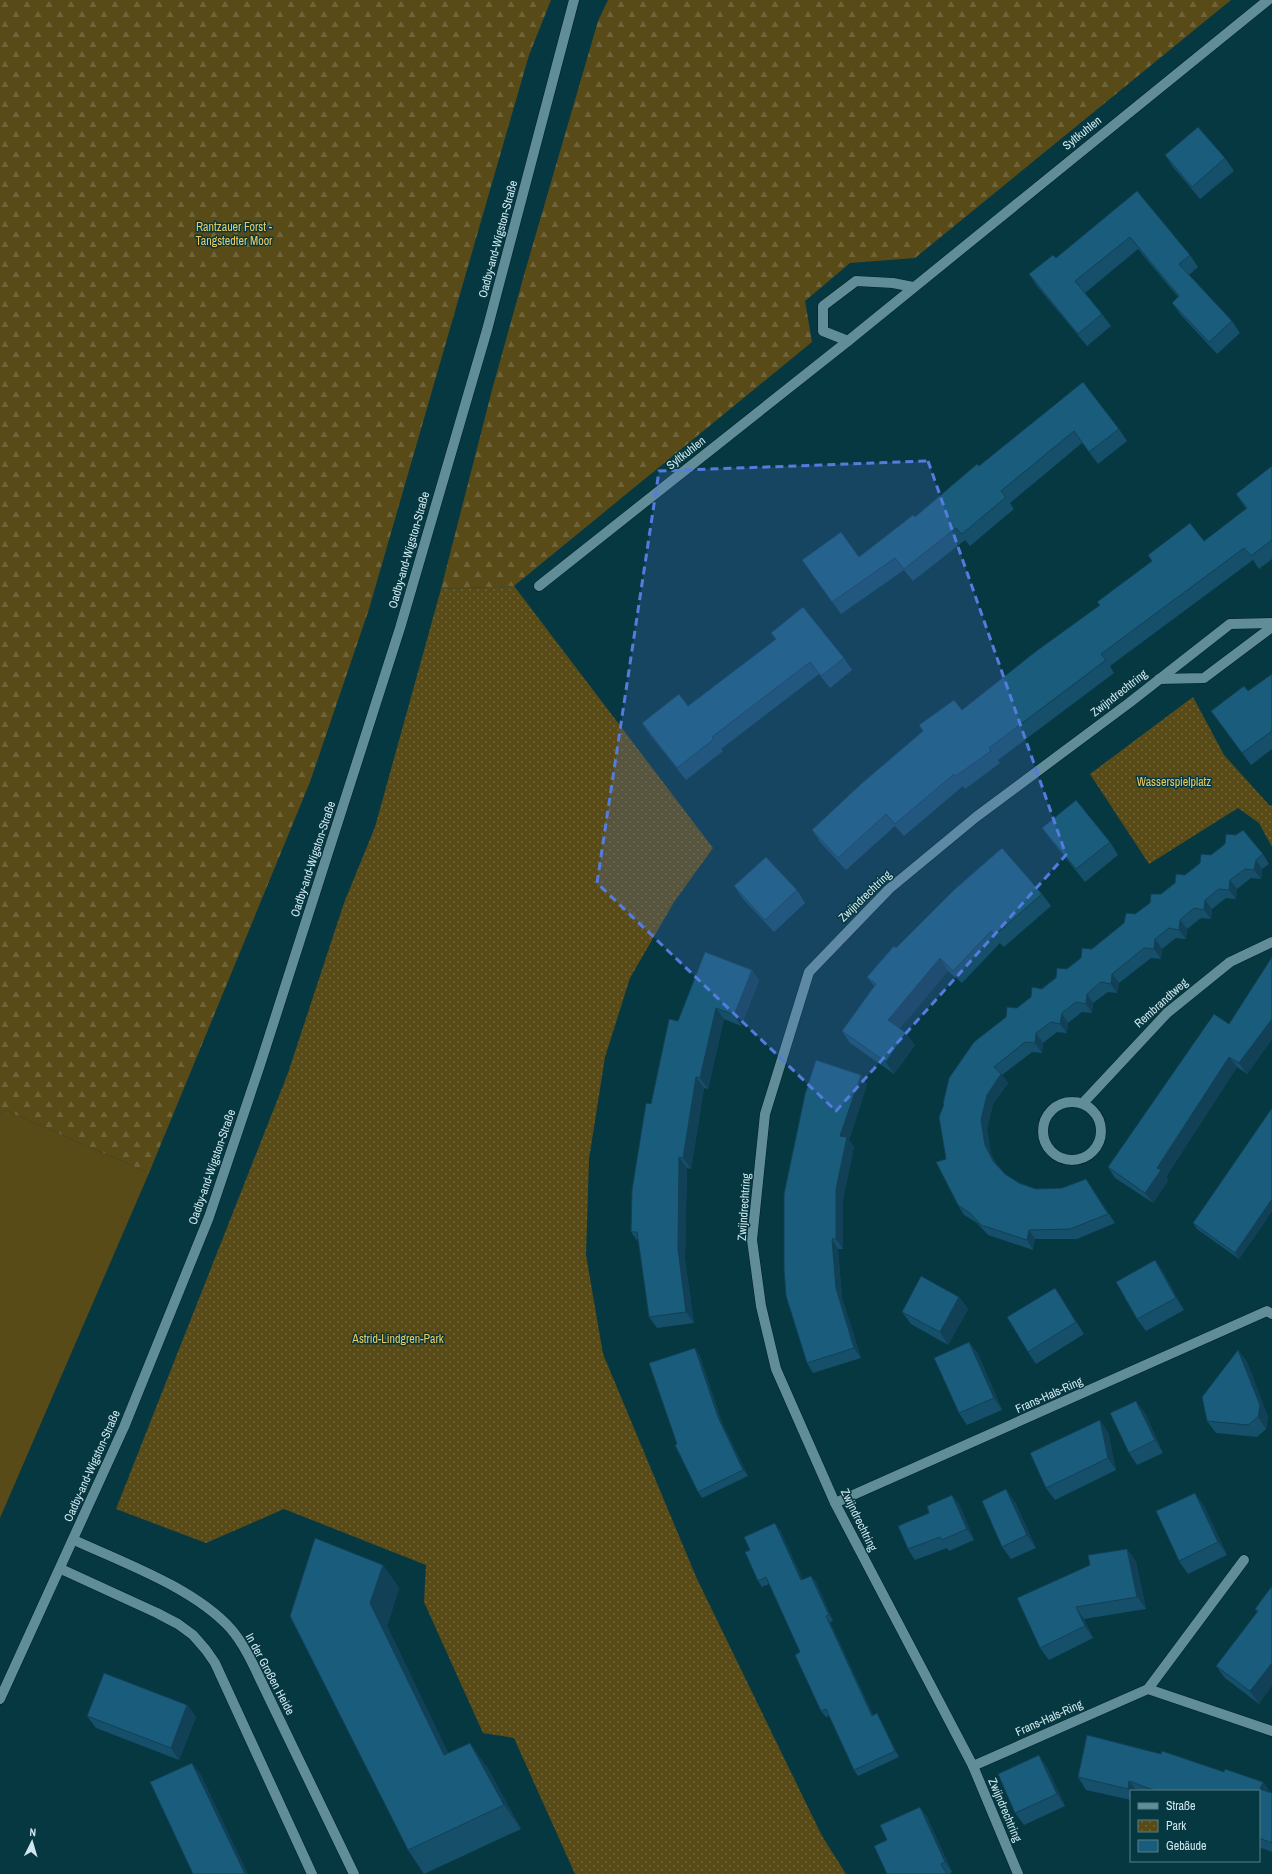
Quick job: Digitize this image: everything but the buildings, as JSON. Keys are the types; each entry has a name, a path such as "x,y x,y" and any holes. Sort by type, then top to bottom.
{"street":[{"name":"Oadby-and-Wigston-Straße","path":"0,1699 61,1569 124,1427 209,1217 260,1065 400,628 488,330 574,0"},
{"name":"Syltkuhlen","path":"540,586 848,340 1268,0"},
{"path":"848,340 823,331 823,306 856,281 893,283 913,287"},
{"name":"Zwijndrechtring","path":"1018,1874 973,1766 835,1504 776,1369 761,1306 752,1240 765,1114 809,972 889,889 976,817 1230,624 1272,623"},
{"name":"Zwijndrechtring","path":"1159,679 1204,678 1272,627"},
{"name":"Rembrandtweg","path":"1083,1103 1167,1012 1230,962 1272,942"},
{"path":"1064,1102 1083,1103 1097,1114 1102,1131 1097,1148 1083,1159 1064,1161 1048,1150 1041,1131 1047,1113 1064,1102"},
{"name":"Frans-Hals-Ring","path":"835,1504 1267,1311 1272,1314"},
{"name":"In der Großen Heide","path":"74,1540 165,1583 202,1604 231,1630 246,1652 260,1679 354,1874"},
{"path":"1244,1560 1148,1689 1272,1731"},
{"path":"61,1569 157,1613 193,1635 206,1650 215,1663 312,1874"},
{"name":"Frans-Hals-Ring","path":"973,1766 1148,1689"}],"highlighted area":[{"path":"928,461 1066,855 836,1111 597,883 659,471"}],"green space":[{"name":"Rantzauer Forst - Tangstedter Moor","path":"0,0 551,0 529,55 369,609 310,782 149,1173 5,1110 0,1115"},
{"path":"608,0 1231,0 915,258 850,263 805,301 812,342 514,586 441,589 492,390 524,275 598,21"},
{"name":"Astrid-Lindgren-Park","path":"514,586 713,848 674,902 630,978 605,1057 589,1159 586,1255 603,1354 697,1579 822,1836 846,1874 575,1874 514,1738 483,1733 424,1602 426,1565 284,1509 206,1543 116,1509 288,1073 344,903 375,827 441,589"},
{"name":"Wasserspielplatz","path":"1193,697 1224,755 1270,806 1272,805 1272,847 1259,823 1238,808 1149,864 1090,774"},
{"path":"5,1110 149,1173 0,1518 0,1115"}]}
